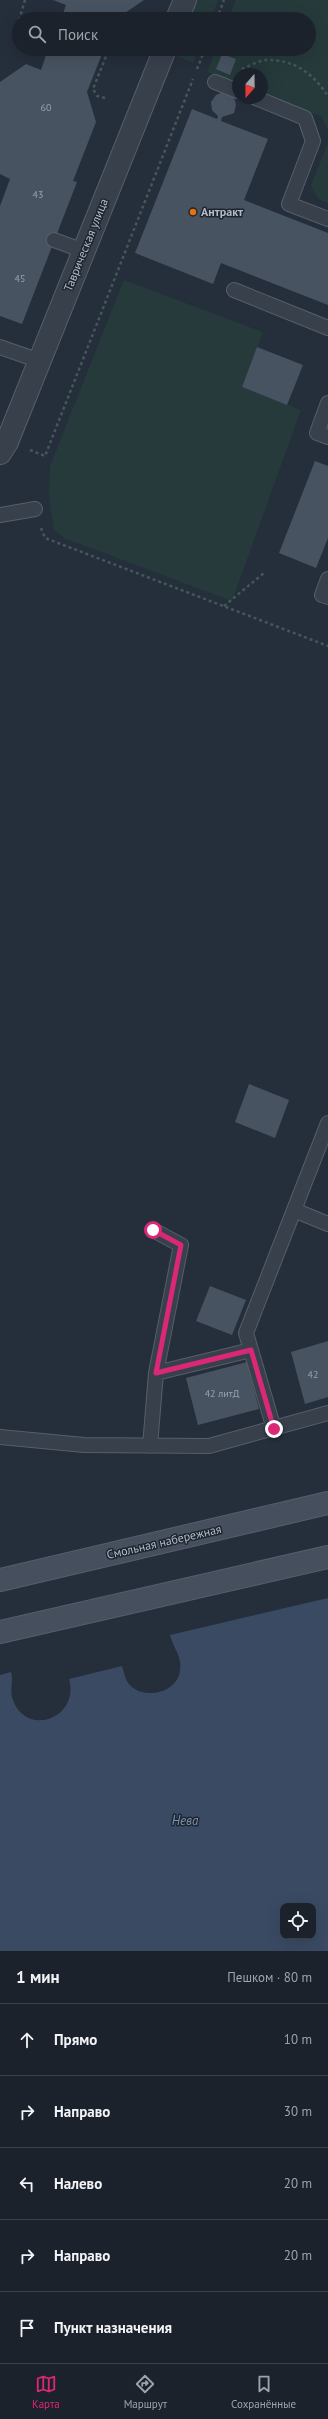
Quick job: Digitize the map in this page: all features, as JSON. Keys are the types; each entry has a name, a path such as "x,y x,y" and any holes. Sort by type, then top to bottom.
{"main road":[{"name":"Смольная набережная","path":"0,1580 328,1503"},
{"path":"0,1632 328,1557"}],"street":[{"path":"180,12 185,0"},
{"name":"Таврическая улица","path":"3,447 40,361 162,56"}],"lane":[{"path":"215,82 232,89"},
{"path":"268,103 305,118 313,141 289,204 328,218"},
{"path":"54,240 84,251"},
{"path":"234,290 328,328"},
{"path":"0,347 40,361"},
{"path":"328,403 317,433 328,437"},
{"path":"0,515 35,509"},
{"path":"328,580 322,595 328,597"},
{"path":"274,1429 246,1333 328,1123"},
{"path":"294,1210 328,1224"},
{"path":"150,1446 156,1373 181,1245 153,1230"},
{"path":"156,1373 251,1350"},
{"path":"0,1437 84,1445 209,1446 328,1413"}],"path":[{"path":"21,12 25,0"},
{"path":"220,12 224,0"},
{"path":"105,98 97,96 93,89 107,56"},
{"path":"45,456 202,56"},
{"path":"244,68 265,60 294,65 312,74 328,96"},
{"path":"35,509 45,538 328,646"},
{"path":"223,606 264,573"}],"green space":[{"path":"196,0 218,0 214,12 192,12"},
{"path":"236,0 328,0 328,131 322,117 268,96 268,68 232,68 232,82 207,72 213,56 316,56 316,12 231,12"},
{"path":"176,56 196,56 193,63"},
{"path":"328,143 328,203 318,199 311,185"},
{"path":"124,280 263,332 242,387 301,410 232,601 64,538 54,529 49,499 50,466"}],"water":[{"name":"Нева","path":"328,1598 328,1951 0,1951 0,1675 11,1672 12,1696 20,1712 29,1718 40,1720 50,1718 60,1713 67,1704 70,1693 69,1679 122,1666 129,1684 135,1689 151,1693 167,1689 178,1678 180,1670 179,1656 170,1635"}],"building":[{"path":"53,0 144,0 126,12 63,12 66,5"},
{"path":"46,56 101,56 87,92 96,122 73,181 77,182 22,324 0,316 0,206 10,179 0,174 0,82 26,64 41,70"},
{"path":"221,56 228,56 236,59 230,75 216,69"},
{"path":"223,92 232,96 232,104 236,105 234,113 222,117 221,121 268,139 244,200 328,233 328,305 221,263 213,284 135,253 192,109 217,119 218,116 212,110 211,102 216,95"},
{"path":"257,347 303,365 287,405 242,387"},
{"path":"315,461 328,466 328,538 316,568 279,553"},
{"path":"249,1084 289,1100 275,1138 235,1122"},
{"path":"210,1286 246,1300 232,1335 196,1321"},
{"path":"328,1341 328,1397 305,1404 291,1352"},
{"path":"247,1362 259,1409 198,1425 186,1378"}],"place":[{"name":"Антракт","path":"193,212"}],"route":[{"path":"153,1230 181,1245 156,1373 251,1350 274,1429"}]}
